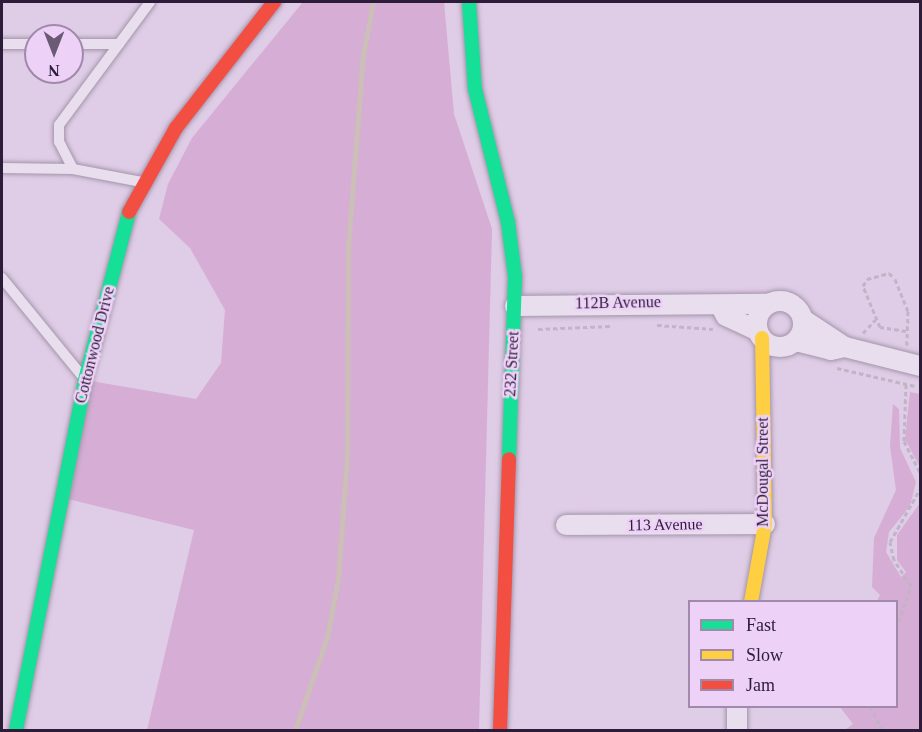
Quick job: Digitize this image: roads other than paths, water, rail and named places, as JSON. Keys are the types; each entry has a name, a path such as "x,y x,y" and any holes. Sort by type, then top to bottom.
{"street":[{"name":"Cottonwood Drive","path":"16,730 85,380 129,212 176,128 274,2"},
{"name":"232 Street","path":"469,2 475,89 508,222 515,306 500,730"},
{"name":"112B Avenue","path":"515,306 679,302 721,307 729,302 768,304"},
{"path":"760,335 758,316 768,304 790,302 804,320 845,347"},
{"path":"721,307 726,316 760,335 789,344 831,350 845,347 912,359"},
{"path":"763,377 789,344 804,320"},
{"name":"McDougal Street","path":"751,600 765,524 763,377 760,335"},
{"name":"113 Avenue","path":"566,525 765,524"},
{"path":"737,708 737,730"}],"lane":[{"path":"73,169 59,142 59,125 150,2"},
{"path":"2,44 24,44"},
{"path":"84,44 119,44"},
{"path":"2,168 73,169 145,183"},
{"path":"2,278 85,380"}],"waterway":[{"path":"295,730 327,637 338,580 347,453 348,248 363,55 373,2"}]}
